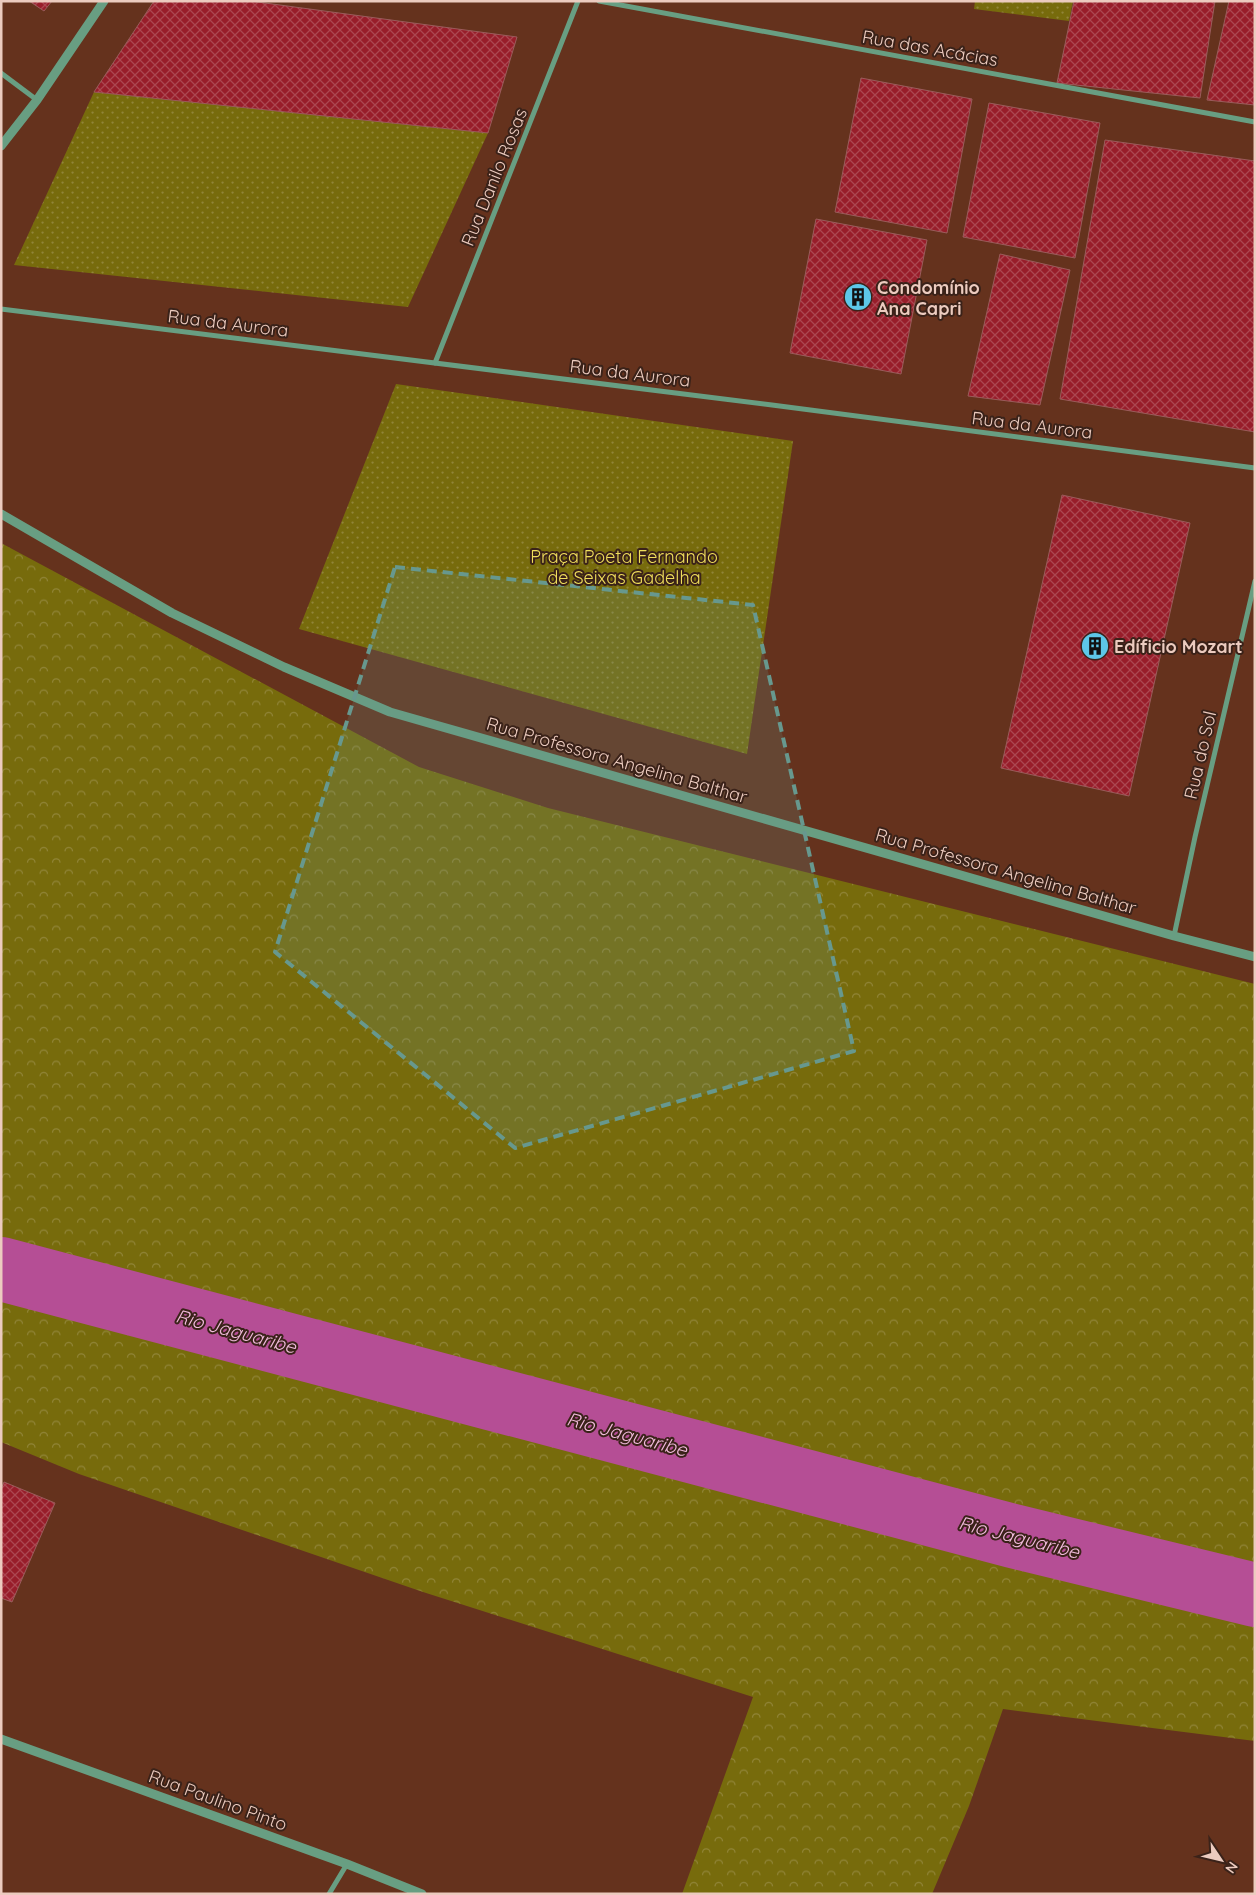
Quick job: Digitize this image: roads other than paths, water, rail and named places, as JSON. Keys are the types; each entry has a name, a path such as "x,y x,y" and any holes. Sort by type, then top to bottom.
{"street":[{"path":"1,146 37,100 104,1"},
{"name":"Rua Danilo Rosas","path":"435,363 578,1"},
{"name":"Rua das Acácias","path":"599,1 1255,122"},
{"path":"1,73 37,100"},
{"name":"Rua da Aurora","path":"1,309 1255,468"},
{"name":"Rua Professora Angelina Balthar","path":"1,514 172,613 284,668 390,712 1174,936 1255,957"},
{"name":"Rua do Sol","path":"1174,936 1195,837 1255,581"},
{"name":"Rua Paulino Pinto","path":"1,1739 347,1864 422,1894"},
{"path":"329,1894 347,1864"}],"waterway":[{"name":"Rio Jaguaribe","path":"1,1269 1013,1536 1255,1595"}],"place":[{"name":"Condomínio Ana Capri","path":"858,297"},
{"name":"Edíficio Mozart","path":"1095,646"}],"park label":[{"name":"Praça Poeta Fernando de Seixas Gadelha","path":"624,566"}]}
